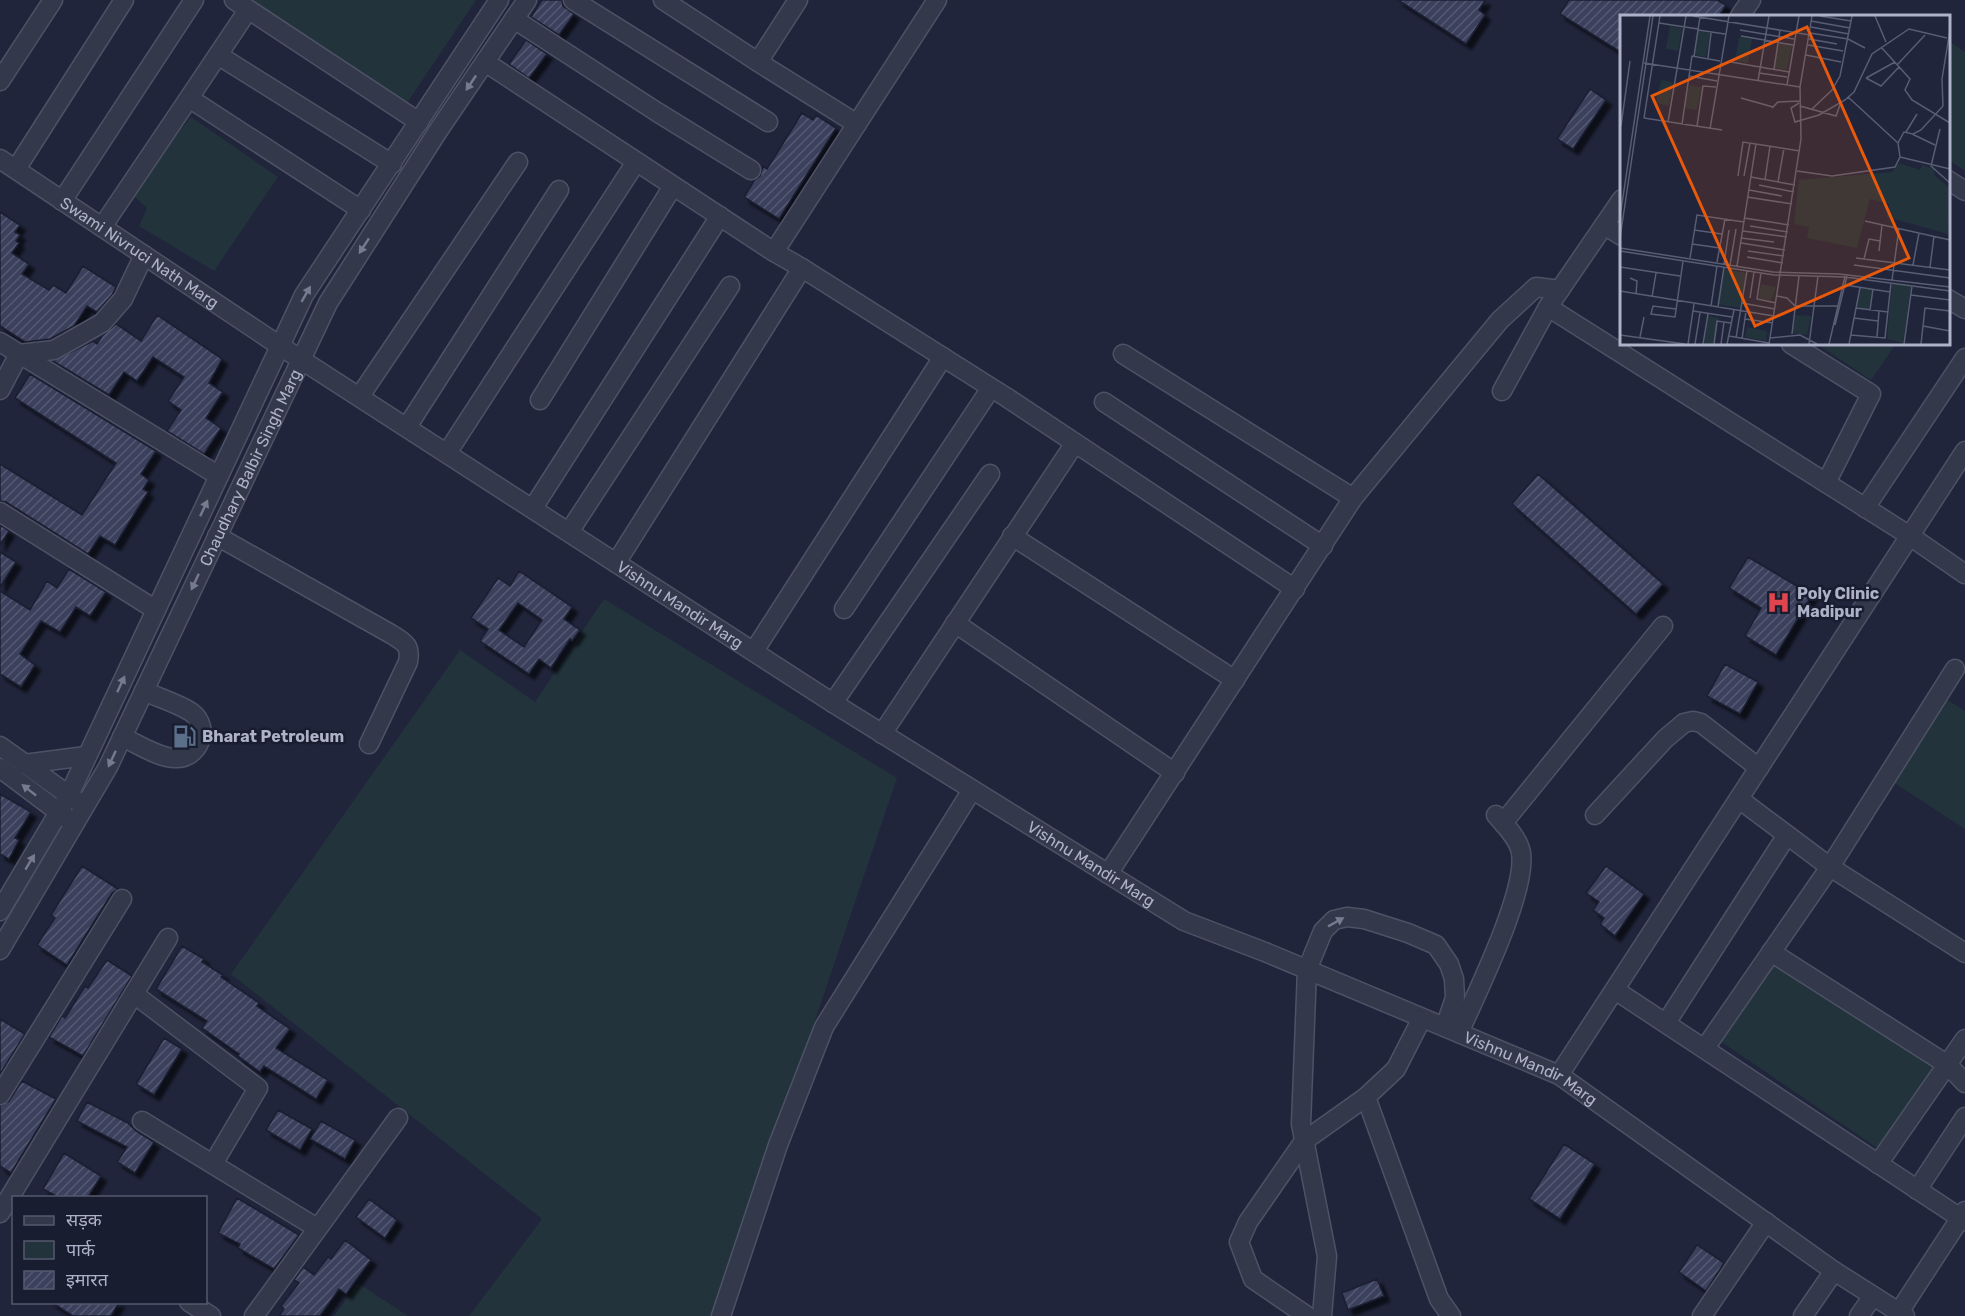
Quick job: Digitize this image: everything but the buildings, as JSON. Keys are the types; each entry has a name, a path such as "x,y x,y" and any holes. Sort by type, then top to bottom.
{"street":[{"path":"0,81 53,0"},
{"path":"16,170 124,0"},
{"path":"62,201 194,0"},
{"name":"Chaudhary Balbir Singh Marg","path":"0,911 69,795 304,296 499,0"},
{"name":"Chaudhary Balbir Singh Marg","path":"0,950 108,767 328,303 438,131 527,0"},
{"path":"573,0 768,122"},
{"path":"758,62 798,0"},
{"path":"774,252 937,0"},
{"path":"668,1 758,62 857,123"},
{"path":"102,227 218,55 241,5 419,122"},
{"path":"514,20 751,170"},
{"path":"218,55 392,164"},
{"path":"485,62 774,252 1075,442 1295,589"},
{"path":"187,100 192,100 361,210"},
{"name":"Swami Nivruci Nath Marg","path":"0,159 301,358"},
{"path":"360,396 518,162"},
{"path":"447,453 636,162"},
{"path":"1950,181 1965,191"},
{"path":"540,400 673,186"},
{"path":"407,427 559,190"},
{"path":"1502,391 1548,307 1620,202"},
{"path":"533,508 720,216"},
{"path":"1604,225 1620,235"},
{"path":"19,354 54,350 102,323 123,299 144,255"},
{"path":"616,562 802,268"},
{"path":"569,532 729,286"},
{"path":"1108,874 1353,498 1500,320 1536,287 1560,290"},
{"path":"1950,300 1965,309"},
{"path":"1548,307 1910,536 1965,574"},
{"path":"0,342 219,476"},
{"path":"1793,345 1871,394 1826,483"},
{"path":"0,390 19,354"},
{"path":"1123,354 1353,498"},
{"path":"754,651 943,357"},
{"name":"Vishnu Mandir Marg","path":"301,358 833,703 1184,921 1559,1075 1834,1271 1902,1314"},
{"path":"1865,508 1965,358"},
{"path":"844,609 992,388"},
{"path":"1104,402 1323,546"},
{"path":"882,734 1075,442"},
{"path":"1559,1075 1965,451"},
{"path":"833,703 990,474"},
{"path":"0,512 156,610"},
{"path":"217,536 406,644 410,651 408,662 369,744"},
{"path":"1012,536 1236,680"},
{"path":"955,623 1175,773"},
{"path":"1452,1030 1507,920 1521,872 1521,852 1516,840 1499,818 1663,626"},
{"path":"1705,1048 1830,867 1955,669"},
{"path":"122,737 173,758 190,754 201,740 200,723 191,712 144,691"},
{"path":"1595,815 1665,739 1684,723 1692,721 1701,723 1759,768"},
{"path":"0,746 85,807"},
{"path":"24,764 86,756"},
{"path":"2,774 75,824"},
{"path":"721,1316 778,1145 824,1027 972,790"},
{"path":"1739,799 1830,867 1965,953"},
{"path":"1666,1023 1787,835"},
{"path":"0,1095 122,899"},
{"path":"1322,1316 1326,1256 1300,1124 1307,970 1323,931 1334,920 1347,916 1408,933 1436,945 1449,964 1454,978 1452,1030"},
{"path":"0,1213 10,1192 168,938"},
{"path":"1770,952 1948,1065 1965,1083"},
{"path":"1614,990 1917,1190 1963,1217 1902,1314"},
{"path":"134,994 258,1088 213,1164"},
{"path":"1307,1316 1253,1279 1239,1242 1248,1222 1304,1141 1366,1097 1396,1068 1422,1018"},
{"path":"1878,1164 1965,1039"},
{"path":"1366,1097 1439,1299 1451,1316"},
{"path":"1917,1190 1965,1117"},
{"path":"254,1316 398,1118"},
{"path":"142,1121 317,1228"},
{"path":"1702,1316 1766,1222"},
{"path":"1803,1316 1834,1271"},
{"path":"1859,1316 1873,1296"},
{"path":"192,1304 211,1316"}],"green space":[{"path":"243,0 476,0 405,106"},
{"path":"1950,42 1965,52 1965,171 1950,161"},
{"path":"191,117 278,177 214,271 139,226 147,208 130,193"},
{"path":"1818,345 1895,345 1871,380"},
{"path":"604,599 897,778 715,1316 469,1316 542,1219 231,974 460,650 535,702"},
{"path":"1946,699 1965,711 1965,829 1893,782"},
{"path":"1778,955 1938,1063 1879,1149 1720,1041"},
{"path":"358,1283 408,1316 334,1316"}],"place":[{"name":"Poly Clinic Madipur","path":"1779,602"},
{"name":"Bharat Petroleum","path":"184,736"}]}
